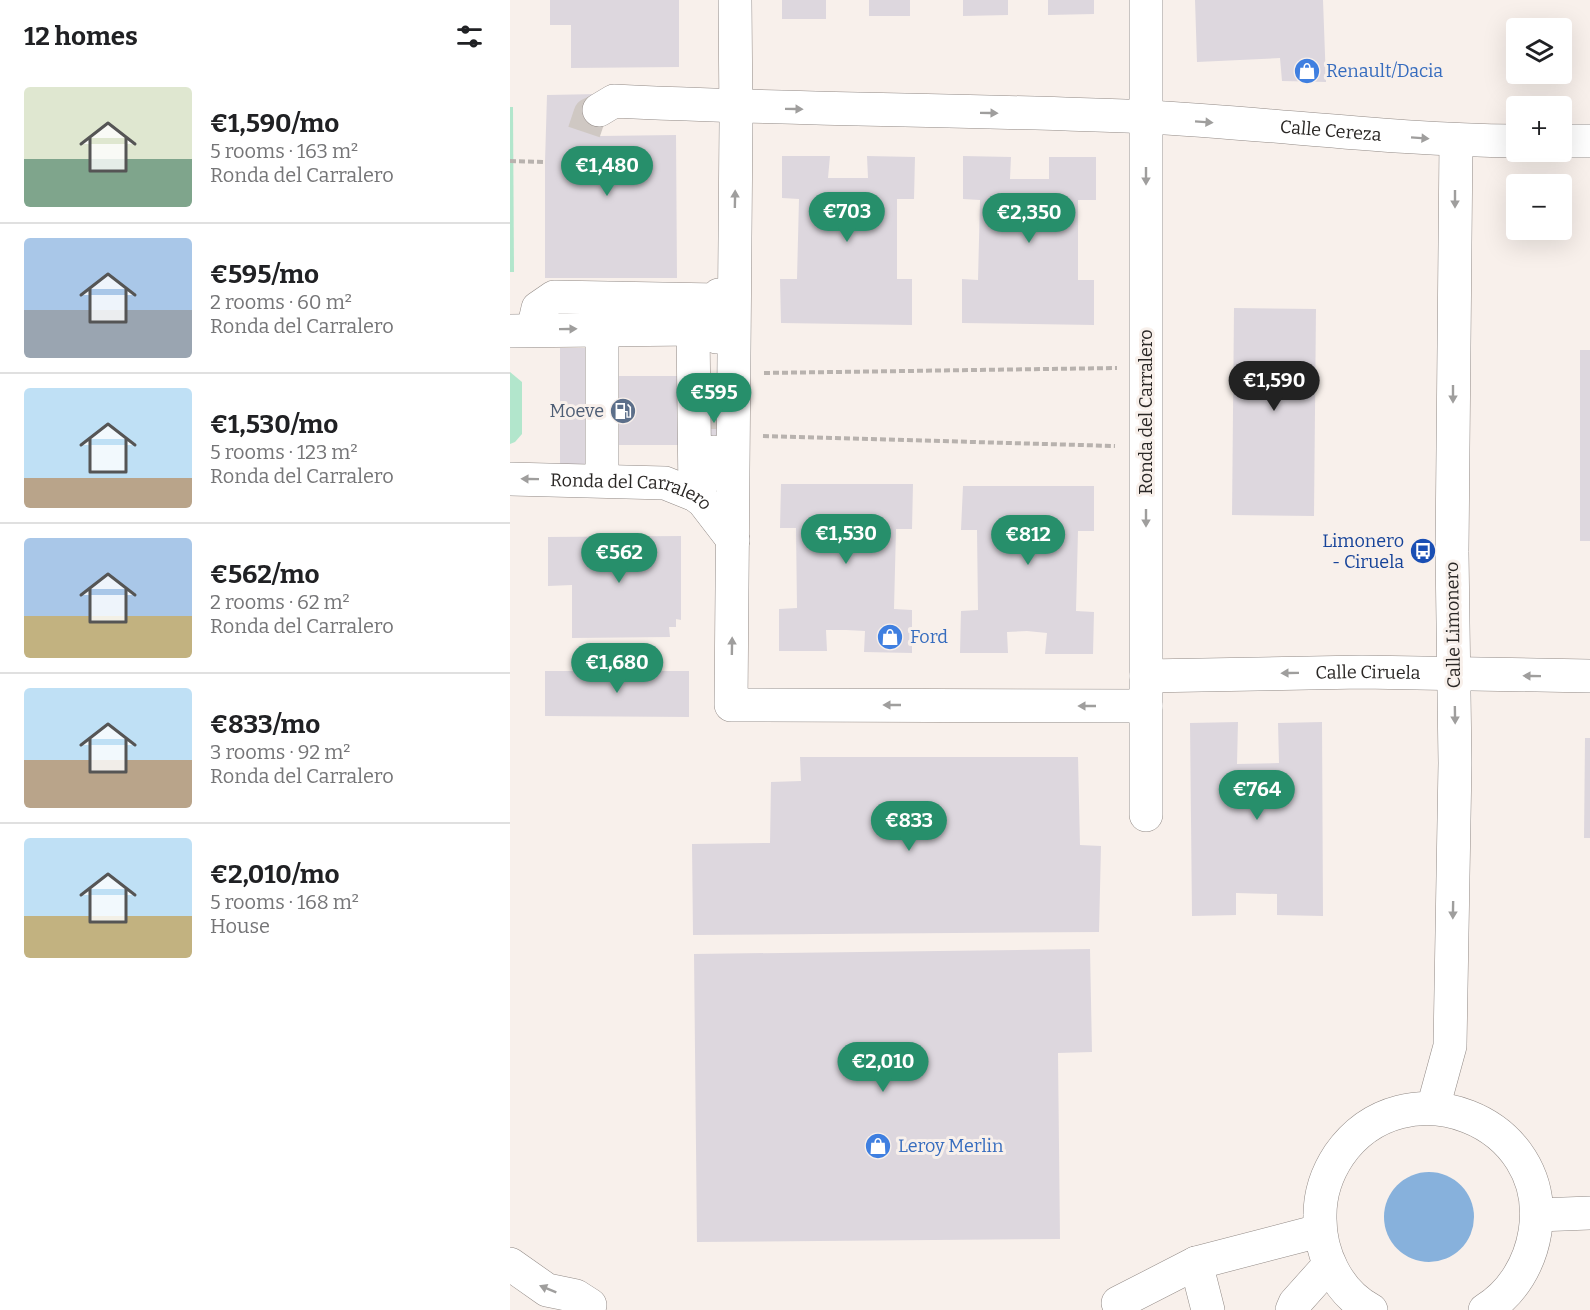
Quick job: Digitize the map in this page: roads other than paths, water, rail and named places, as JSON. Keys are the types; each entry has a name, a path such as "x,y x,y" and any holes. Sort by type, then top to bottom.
{"street":[{"name":"Ronda del Carralero","path":"735,0 735,247 724,385 724,443 733,540 731,705 1146,691"},
{"name":"Ronda del Carralero","path":"1146,0 1146,815"},
{"path":"605,116 614,101 736,114 1146,117"},
{"name":"Calle Cereza","path":"1146,117 1456,141 1506,141"},
{"name":"Calle Limonero","path":"1433,1108 1450,1046 1455,764 1452,540 1456,141"},
{"path":"1572,141 1590,141"},
{"name":"Ronda del Carralero","path":"693,329 717,300 735,247"},
{"path":"522,330 538,308 555,297 717,300 724,385"},
{"path":"602,329 602,480"},
{"path":"522,330 693,329 695,495"},
{"path":"695,495 724,443"},
{"name":"Ronda del Carralero","path":"510,478 665,483 695,495 703,501 733,540"},
{"name":"Calle Ciruela","path":"1146,691 1362,672 1590,676"},
{"path":"1366,1309 1344,1288 1329,1265 1323,1249 1319,1231 1320,1200 1329,1170 1348,1143 1372,1123 1401,1111 1433,1108 1465,1114 1494,1130 1517,1153 1532,1182 1538,1215 1532,1251 1515,1284 1485,1310"},
{"path":"1538,1215 1590,1213"},
{"path":"1118,1303 1196,1263 1319,1231"},
{"path":"1196,1263 1208,1310"},
{"path":"510,1264 547,1290 576,1296 590,1305 584,1310"},
{"path":"1292,1310 1295,1303 1329,1265"}],"water":[{"path":"1429,1172 1446,1175 1461,1185 1471,1200 1474,1217 1471,1234 1461,1249 1446,1259 1429,1262 1412,1259 1397,1249 1387,1234 1384,1217 1387,1200 1397,1185 1412,1175"}],"tunnel":[{"path":"584,132 590,114 599,110"},
{"path":"713,396 714,452"}],"place":[{"name":"Renault/Dacia","path":"1307,71"},
{"name":"Moeve","path":"623,411"},
{"name":"Limonero - Ciruela","path":"1423,551"},
{"name":"Ford","path":"890,637"},
{"name":"Leroy Merlin","path":"878,1146"}]}
